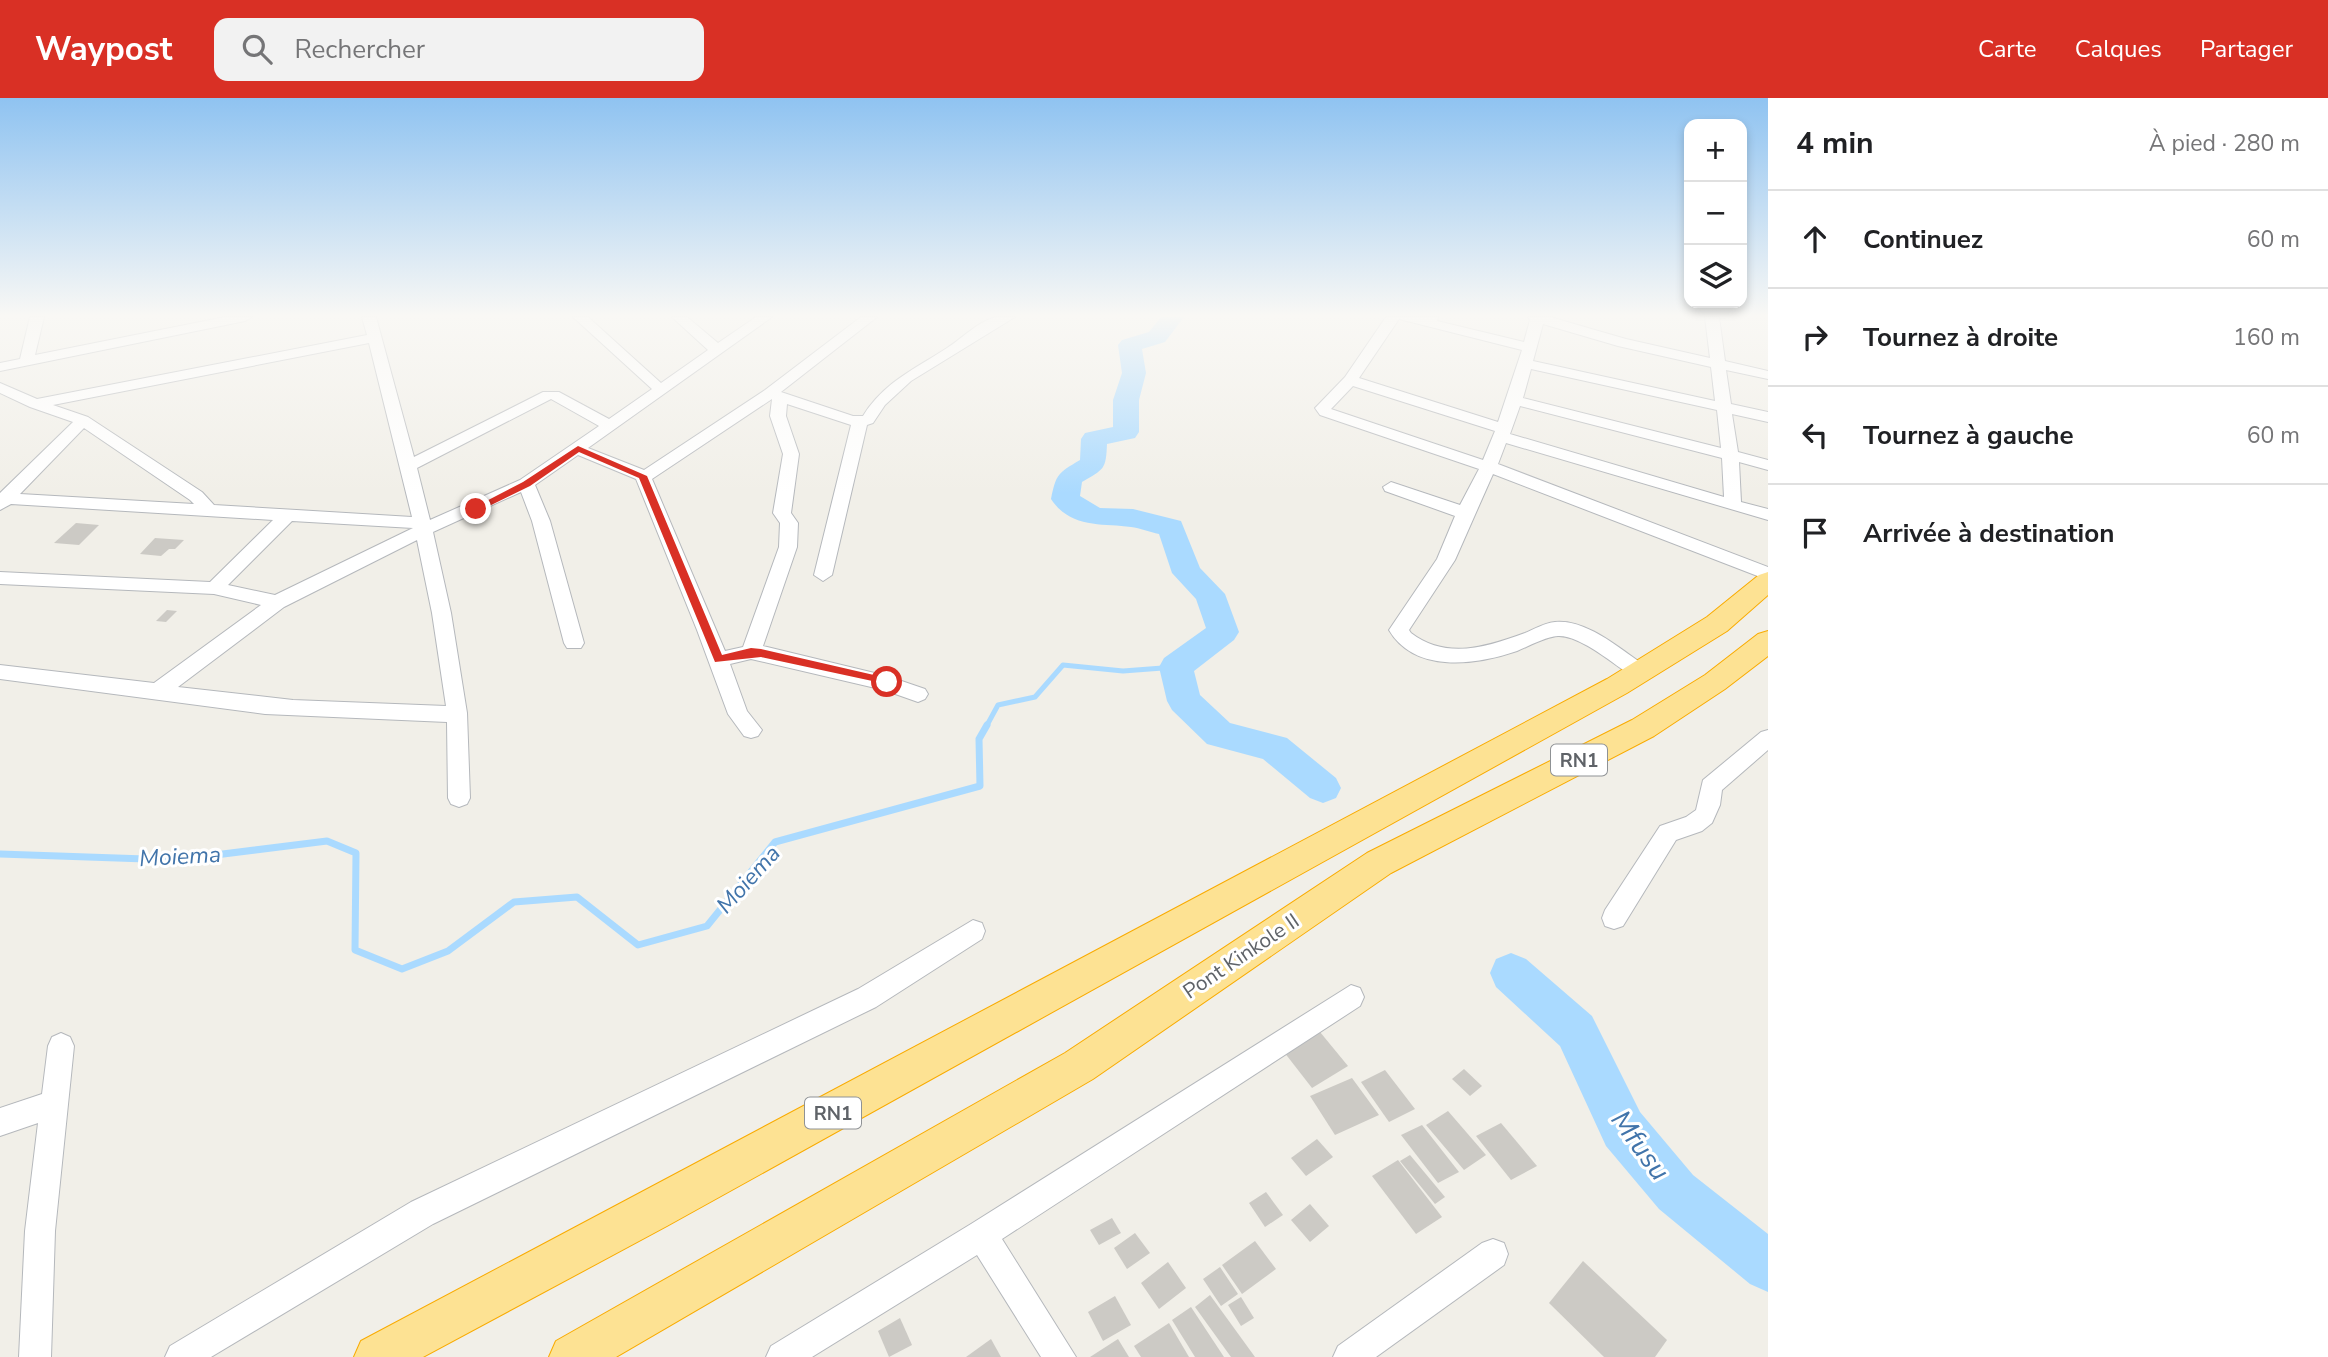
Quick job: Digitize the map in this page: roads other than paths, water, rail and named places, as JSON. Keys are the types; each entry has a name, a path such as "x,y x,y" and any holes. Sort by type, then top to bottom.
{"highway":[{"name":"RN1","path":"377,1357 676,1198 1640,672 1717,624 1768,581"},
{"name":"Pont Kinkole II","path":"572,1357 1104,1050 1379,863 1643,727 1714,682 1768,641"}],"street":[{"path":"36,404 181,376"},
{"path":"384,376 409,466 437,593 457,714 459,798"},
{"path":"645,376 661,390"},
{"path":"159,690 277,602 422,526 526,484 681,376"},
{"path":"643,476 776,394 798,376"},
{"path":"776,394 860,422 867,421 879,402 910,376"},
{"path":"1353,376 1323,408 1325,412 1489,466 1672,534 1768,574"},
{"path":"1523,376 1489,466 1465,513 1446,560 1399,629 1403,638 1432,651 1478,655 1556,629 1567,629 1580,634 1640,672"},
{"path":"1605,376 1768,417"},
{"path":"1719,376 1730,454 1733,505"},
{"path":"1350,380 1501,433 1768,514"},
{"path":"0,387 36,404 83,420 196,496 209,510"},
{"path":"409,466 548,394 610,426"},
{"path":"751,652 788,547 789,523 782,513 791,454 778,416 776,394"},
{"path":"1515,400 1768,465"},
{"path":"2,501 83,420"},
{"path":"823,575 860,422"},
{"path":"578,449 643,476 738,714 751,730"},
{"path":"526,484 541,521 574,643"},
{"path":"1391,487 1465,513"},
{"path":"2,501 289,514 422,526"},
{"path":"214,588 289,514"},
{"path":"0,578 214,588 277,602"},
{"path":"718,660 751,652 887,682 918,694"},
{"path":"0,672 320,711 457,714"},
{"path":"1614,918 1668,833 1694,824 1703,816 1709,805 1711,786 1768,738"},
{"path":"181,1357 422,1213 867,998 973,931"},
{"path":"782,1357 982,1235 1351,996"},
{"path":"35,1357 40,1231 52,1104 61,1046"},
{"path":"0,1122 52,1104"},
{"path":"982,1235 1060,1357"},
{"path":"1349,1357 1493,1254"}],"waterway":[{"name":"Mfusu","path":"1133,376 1126,400 1126,432 1094,439 1093,464 1069,478 1065,499 1094,517 1133,518 1171,528 1187,573 1210,594 1223,632 1176,667 1184,701 1219,734 1274,748 1323,788"},
{"name":"Moiema","path":"986,727 998,705 1035,697 1063,665 1123,671 1176,667"},
{"name":"Moiema","path":"0,854 175,860 327,841 356,853 355,950 402,969 448,951 514,902 577,897 638,945 707,926 775,842 980,786 979,739 987,725"},
{"name":"Mfusu","path":"1511,973 1576,1031 1623,1129 1676,1192 1768,1266"}]}
